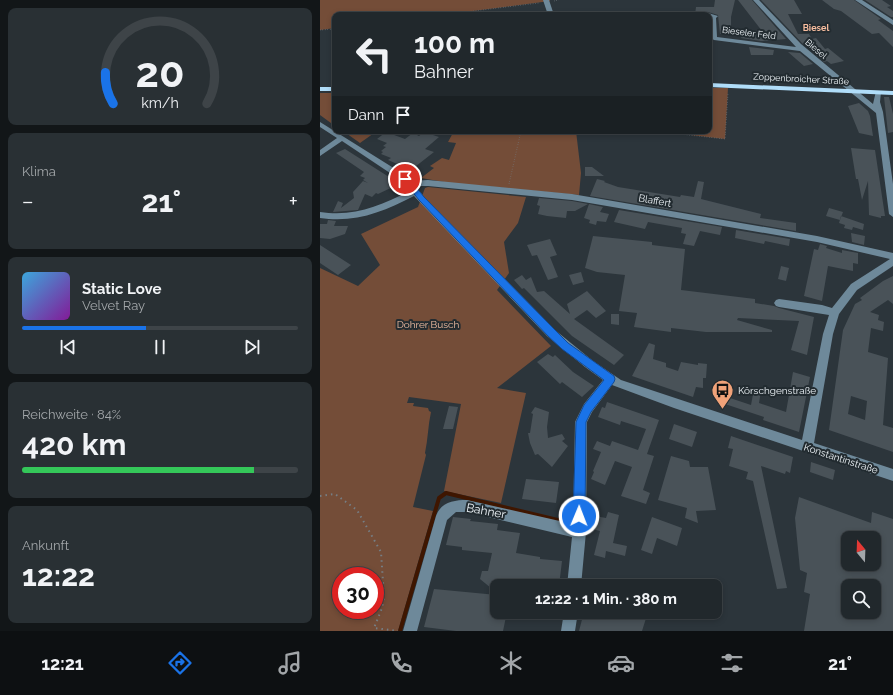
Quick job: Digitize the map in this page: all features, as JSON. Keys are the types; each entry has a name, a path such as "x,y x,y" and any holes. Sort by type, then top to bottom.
{"main road":[{"name":"Zoppenbroicher Straße","path":"712,85 893,93"},
{"path":"320,89 332,89"}],"street":[{"name":"Biesel","path":"756,0 779,28 800,49 851,91"},
{"path":"858,0 893,24"},
{"path":"547,1 550,12"},
{"name":"Bieseler Feld","path":"712,28 714,38 800,49"},
{"path":"851,91 879,112"},
{"path":"878,92 876,102 879,112 893,214"},
{"path":"320,124 332,132"},
{"path":"336,134 401,175 551,333 565,346 610,379 588,408 581,422 579,532 575,579"},
{"path":"320,154 342,138"},
{"name":"Blaffert","path":"413,188 428,183 577,198 816,239 893,256"},
{"path":"320,215 343,217 382,208 413,188"},
{"path":"807,447 828,334 835,313 854,287 893,261"},
{"path":"779,303 822,309 835,313"},
{"name":"Konstantinstraße","path":"610,379 658,398 893,475"},
{"name":"Bahner","path":"410,631 442,516 447,510 456,506 467,506 579,532"},
{"path":"568,631 570,619"}],"path":[{"path":"464,12 547,1"},
{"path":"320,30 332,28"},
{"path":"679,134 725,139 728,85"},
{"path":"507,191 520,134"},
{"path":"320,496 334,494 351,505 364,521 381,552 384,598 382,608 373,630 400,631"}],"green space":[{"path":"320,0 550,0 464,12 332,12 332,28 320,30"},
{"path":"712,88 728,88 725,139 682,134 712,134"},
{"path":"320,93 332,93 332,124 320,115"},
{"path":"347,134 373,134 360,143"},
{"path":"452,134 576,134 581,173 579,195 450,183 421,178 434,168 430,166 442,158 449,160 456,143 448,142"},
{"name":"Dohrer Busch","path":"428,187 526,197 518,223 504,242 509,273 497,290 551,346 497,388 526,393 501,503 444,491 461,404 409,397 407,403 414,403 413,406 428,408 431,412 425,453 426,455 413,507 433,511 398,631 320,631 320,268 358,286 380,265 361,234 418,207 425,188"}],"building":[{"path":"715,0 735,0 731,17 731,28 735,28 735,35 720,34 718,15 712,12 695,12 696,7 714,7"},
{"path":"738,0 752,0 786,39 761,41 741,38 743,30 762,31"},
{"path":"761,0 794,0 802,14 788,14 798,34 809,34 812,39 816,38 825,49 828,48 844,61 831,64 827,61 824,62 802,43"},
{"path":"822,0 854,0 881,19 878,20 893,31 893,47 879,33 872,34 841,11 834,9"},
{"path":"865,0 882,0 891,6 887,7 893,11 893,17 891,17"},
{"path":"749,47 774,50 773,55 751,55"},
{"path":"788,52 800,53 813,64 804,66"},
{"path":"884,97 889,97 893,114 893,132 888,133"},
{"path":"859,103 868,111 873,136 859,133 848,106"},
{"path":"383,134 391,134 405,139 412,134 419,136 422,134 430,134 439,137 425,149 434,152 411,170 388,160 391,158 381,154 383,152 381,151 386,147 383,146 387,143 377,139"},
{"path":"851,148 875,150 885,216 881,216 881,218 869,215 868,181 862,200 858,179 856,179"},
{"path":"345,149 389,177 397,185 378,194 376,193 372,197 365,194 358,210 333,212 338,201 343,203 341,208 354,198 353,192 363,181 368,183 363,180 365,178 360,176 364,172 336,153"},
{"path":"585,167 592,167 604,176 585,176"},
{"path":"597,179 618,187 680,197 681,195 694,197 698,181 704,182 701,199 761,214 760,218 796,223 796,231 590,196"},
{"path":"539,198 588,204 575,211 567,211 566,218 547,216 538,214 540,206 537,205"},
{"path":"589,204 603,207 600,212 609,214 606,222 597,221 596,225 589,223 590,220 584,218"},
{"path":"829,208 843,212 840,220 826,216"},
{"path":"619,210 722,227 720,235 700,231 694,246 683,244 686,234 681,233 682,228 648,222 645,229 614,222"},
{"path":"841,216 864,224 863,230 853,227 852,230 844,228 845,225 839,223"},
{"path":"328,220 336,221 334,226 348,226 345,234 330,239 320,238 320,224 327,224"},
{"path":"736,230 790,239 789,246 765,241 764,244 735,238"},
{"path":"851,233 865,236 864,245 852,242"},
{"path":"593,236 652,242 652,245 685,249 681,290 755,299 755,303 774,306 814,317 807,355 791,350 799,321 738,318 737,320 772,330 772,332 706,332 671,328 671,332 634,327 637,313 619,311 625,275 597,272 585,268"},
{"path":"550,239 557,255 550,257 558,277 548,280 537,255 532,256 527,245"},
{"path":"820,244 827,246 826,248 842,253 842,250 858,253 858,264 853,263 853,271 828,266 822,301 804,296 814,249 818,250"},
{"path":"320,245 351,265 338,275 320,263"},
{"path":"781,266 789,268 786,281 778,279"},
{"path":"581,272 584,282 573,285 569,275"},
{"path":"522,275 526,280 531,277 537,292 544,291 570,314 567,304 587,291 606,311 596,318 587,310 574,319 624,355 614,365 572,336 514,280"},
{"path":"893,276 893,304 888,300 870,312 879,315 878,320 884,322 883,331 871,328 868,352 888,358 883,425 893,428 893,452 829,430 843,330 855,304 862,300 860,298 883,281","holes":["851,396 867,401 865,420 848,414"]},
{"path":"611,314 619,314 619,325 611,324"},
{"path":"649,343 655,345 653,359 666,363 666,367 678,371 681,362 698,365 698,363 707,364 706,378 703,378 703,388 696,387 693,397 632,376"},
{"path":"548,354 553,357 555,355 573,372 594,386 582,397 562,382 560,384 537,362"},
{"path":"793,372 810,377 799,432 763,420 764,417 719,402 721,395 751,405 754,389 761,391 759,403 786,412"},
{"path":"607,402 659,420 647,454 654,456 643,490 650,493 646,504 621,496 632,467 615,461 605,485 591,479 601,452 593,449 597,441 610,446 612,441 638,450 646,429 621,421 620,425 598,417 602,407 605,408"},
{"path":"449,406 458,407 453,429 443,429"},
{"path":"535,407 549,412 547,427 548,438 562,434 565,439 562,441 568,446 552,467 538,454 535,455 530,443 528,433 530,433 533,414 531,413"},
{"path":"674,424 697,432 692,447 669,439"},
{"path":"731,436 793,457 790,473 786,471 785,474 761,466 787,588 777,589 753,481 746,479 748,472 729,466 733,449 728,448"},
{"path":"671,456 689,461 690,467 708,467 716,510 696,511 698,523 685,518 687,508 658,500"},
{"path":"811,462 835,470 833,480 810,472"},
{"path":"526,479 559,482 556,503 522,499"},
{"path":"799,497 871,523 872,512 893,519 893,631 804,631 810,594 804,592 807,573 800,570 795,518"},
{"path":"608,512 619,515 613,543 627,546 625,556 606,551 605,558 594,555 600,531 592,529 595,516 606,518"},
{"path":"453,517 471,519 470,521 498,524 497,530 520,533 516,553 540,557 540,559 562,561 560,579 490,579 490,587 480,579 482,571 488,571 492,553 462,550 462,547 446,545"},
{"path":"652,517 682,528 677,546 657,538 652,554 641,550"},
{"path":"434,589 490,594 490,619 506,619 503,631 456,631 424,627"},
{"path":"582,619 646,619 642,631 579,631"}],"waterway":[{"path":"400,631 439,498 446,493 570,523"}],"place":[{"name":"Körschgenstraße","path":"723,410"}],"district":[{"name":"Biesel","path":"816,28"}],"route":[{"path":"405,179 422,199 551,333 565,346 610,379 588,408 581,422 579,516"}]}
